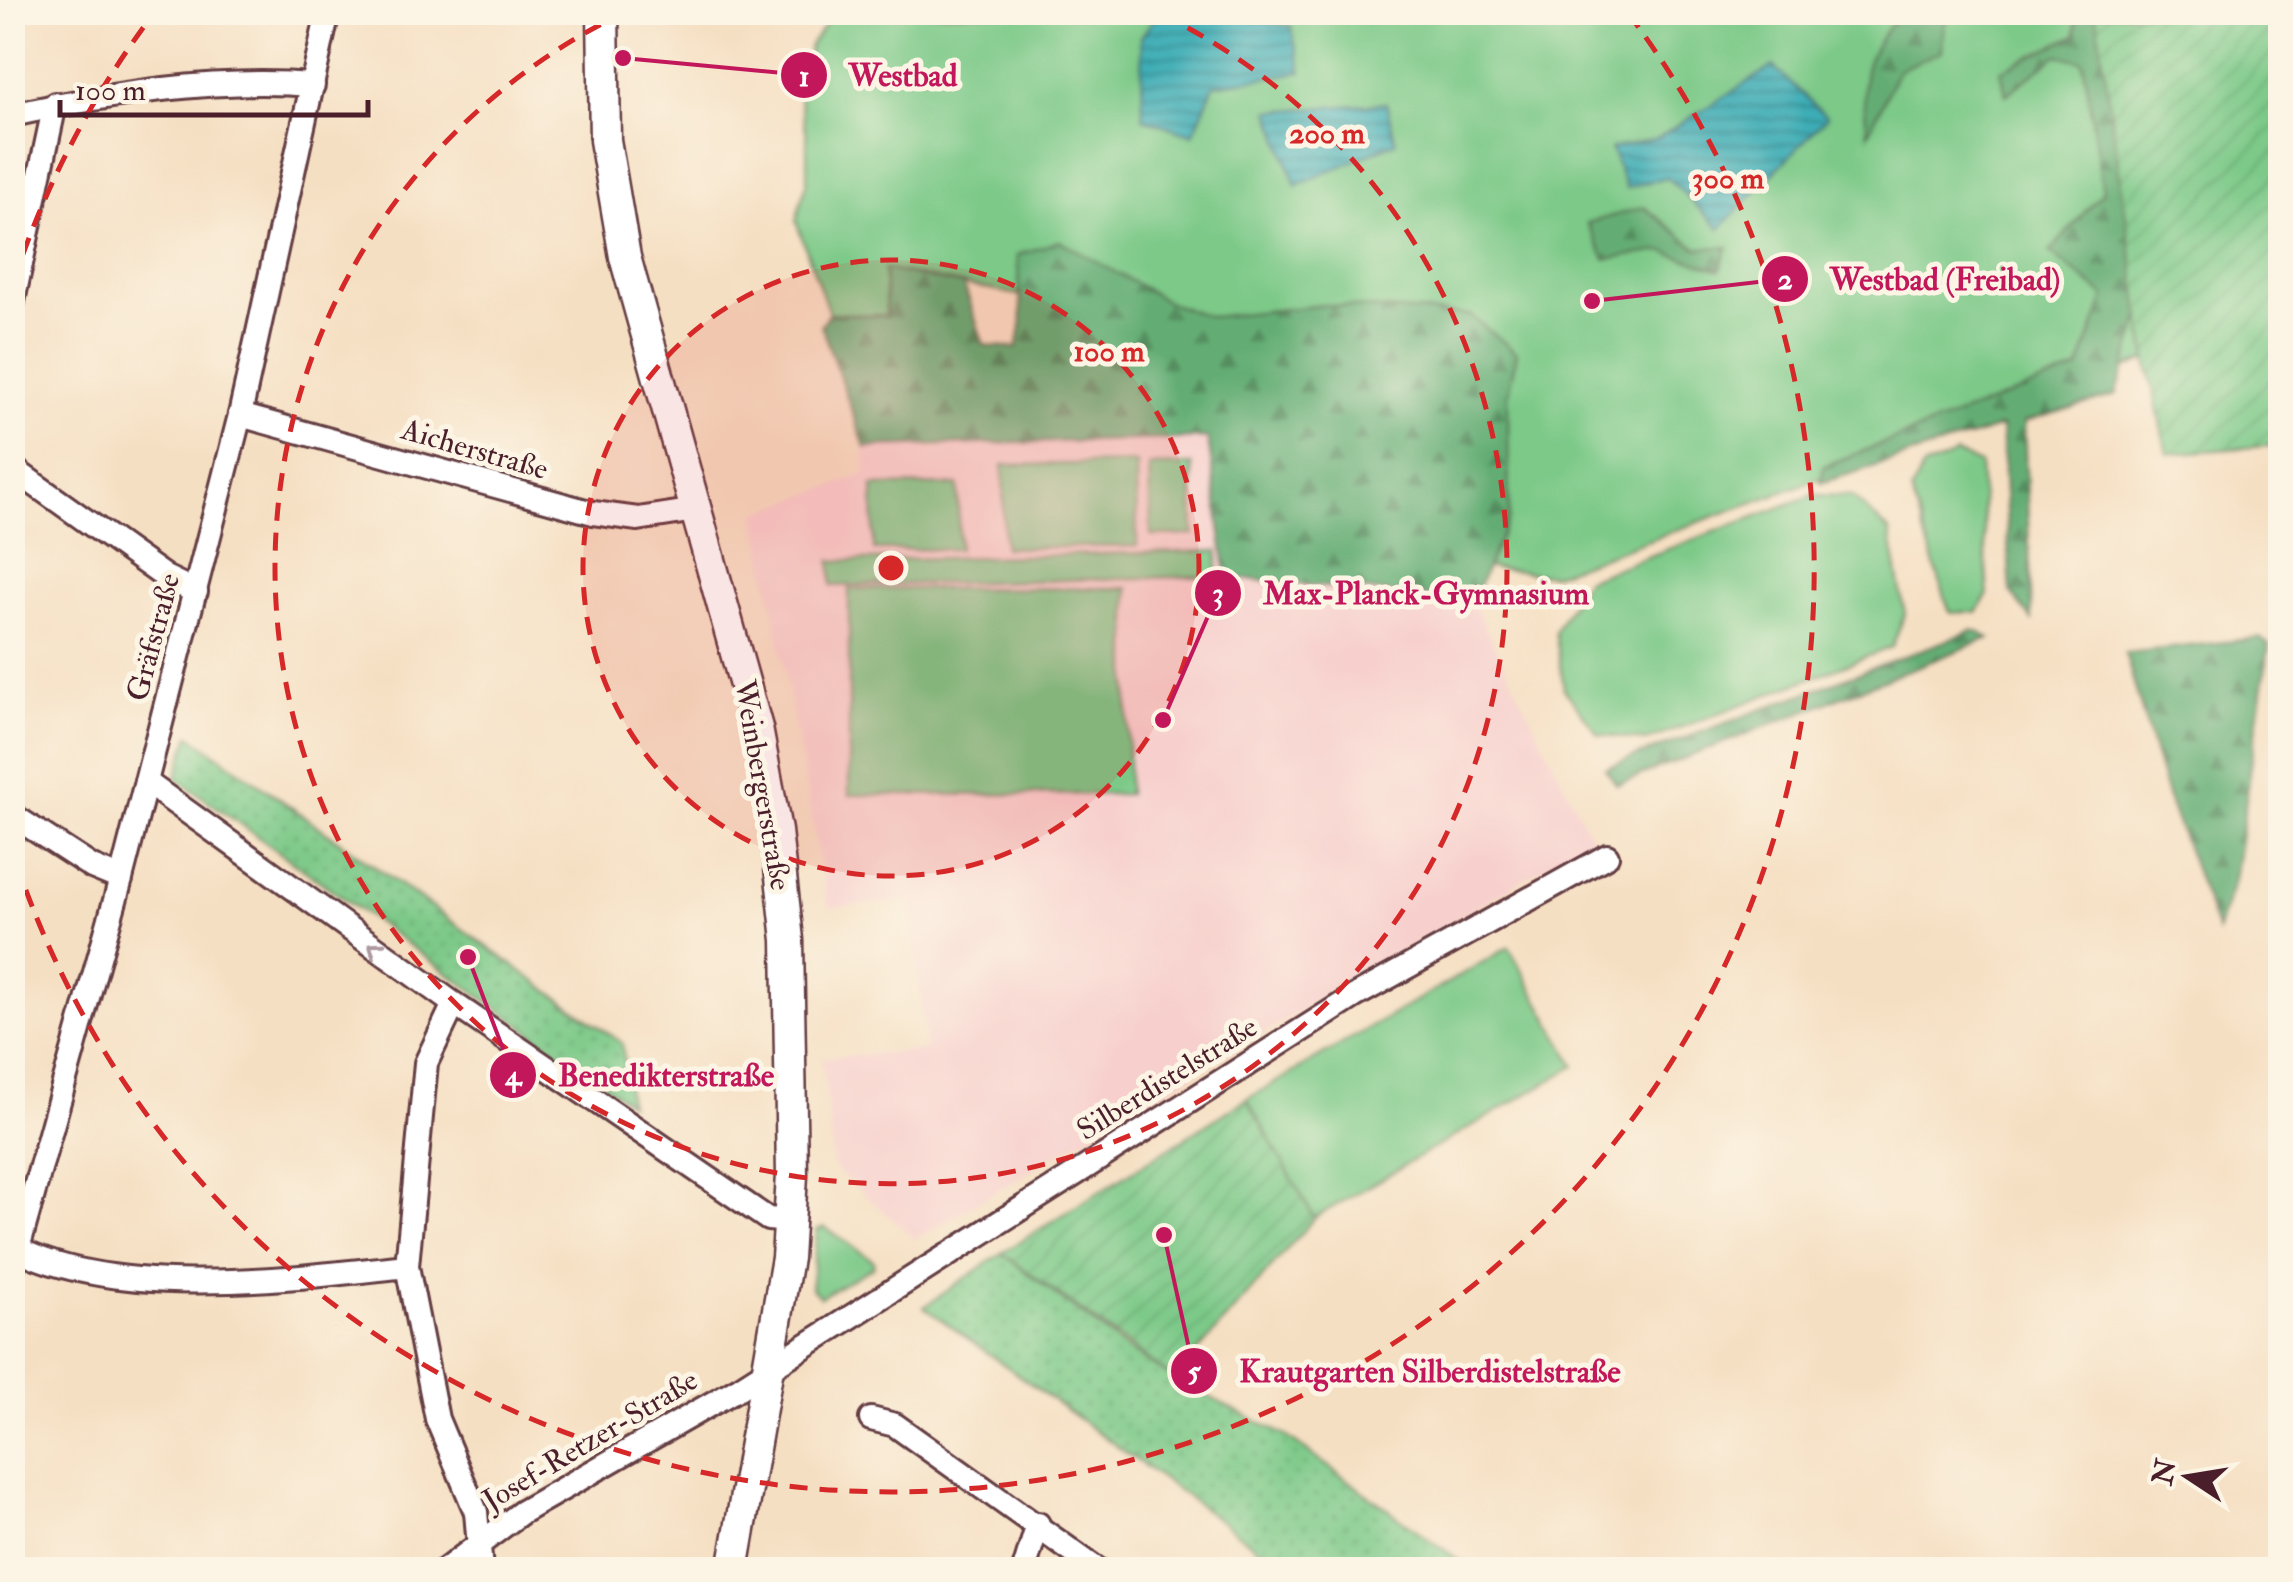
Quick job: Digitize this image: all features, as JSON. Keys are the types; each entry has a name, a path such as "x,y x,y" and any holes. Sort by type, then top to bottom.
{"main road":[{"name":"Weinbergerstraße","path":"603,12 605,140 624,257 758,728 776,830 790,1000 790,1220 770,1368 733,1570"}],"street":[{"name":"Gräfstraße","path":"14,1255 121,879 196,592 240,416 328,12"},
{"path":"12,116 55,104 278,82 313,85"},
{"path":"12,306 55,104"},
{"name":"Aicherstraße","path":"240,416 592,514 638,519 696,510"},
{"path":"12,468 165,577 196,592"},
{"path":"146,782 454,1004 768,1218 790,1220"},
{"path":"12,816 92,867 121,879"},
{"name":"Silberdistelstraße","path":"770,1368 1355,996 1607,856"},
{"path":"454,1004 426,1063 407,1266 437,1419 476,1512 480,1570"},
{"path":"14,1255 119,1277 228,1282 407,1266"},
{"name":"Josef-Retzer-Straße","path":"445,1570 480,1541 607,1460 770,1368"},
{"path":"871,1420 895,1424 1098,1570"},
{"path":"1024,1570 1038,1524"}],"shaded area":[{"path":"1208,438 1227,576 1472,601 1592,839 915,1239 834,1168 822,1058 926,1050 910,900 828,908 756,513 865,474 865,447"}],"green space":[{"path":"834,13 2096,13 2147,360 1552,575 1485,567 1135,318 885,269 886,316 829,313 796,221 807,180 807,136 799,96 810,45"},
{"path":"1901,13 1962,13 1944,23 1942,51 1898,70 1868,134 1866,68 1878,42"},
{"path":"2076,13 2106,13 2148,293 2116,395 2024,422 2032,620 2011,593 2001,427 1821,483 1824,466 2079,369 2105,296 2050,252 2103,191 2083,61 2057,55 2006,95 2001,70 2076,35"},
{"path":"2096,13 2280,13 2280,445 2167,454 2147,360"},
{"path":"1644,207 1697,248 1728,247 1720,270 1662,251 1605,259 1587,223"},
{"path":"1060,241 1172,304 1211,317 1325,305 1470,315 1517,353 1508,393 1509,518 1472,601 1227,577 1208,438 865,447 821,325 829,313 886,316 884,269 964,285 984,345 1017,348 1022,322 1017,255"},
{"path":"1956,454 1980,464 1988,595 1977,612 1950,613 1911,491 1923,468"},
{"path":"1136,463 1137,546 1004,548 1003,465"},
{"path":"1192,465 1194,535 1151,536 1149,466"},
{"path":"958,485 959,549 874,550 873,486"},
{"path":"1813,495 1852,496 1890,532 1905,614 1892,647 1646,741 1598,734 1564,689 1555,631 1585,580"},
{"path":"1218,551 1218,576 832,586 831,561"},
{"path":"1128,588 1128,794 849,795 849,589"},
{"path":"1974,630 1990,638 1617,785 1605,768"},
{"path":"2260,638 2269,645 2234,881 2217,931 2166,793 2125,653"},
{"path":"190,735 622,1043 629,1103 176,778"},
{"path":"1509,947 1575,1066 1314,1218 1247,1099"},
{"path":"1247,1099 1314,1218 1174,1379 1002,1253"},
{"path":"824,1227 874,1261 873,1267 820,1297 811,1288 817,1230"},
{"path":"1002,1253 1127,1349 1174,1379 1286,1436 1471,1569 1287,1569 924,1307"}],"water":[{"path":"1158,13 1202,13 1291,26 1302,72 1214,85 1193,135 1143,118 1141,37"},
{"path":"1773,66 1827,117 1720,229 1667,177 1626,188 1611,149 1658,138"},
{"path":"1386,103 1396,142 1296,186 1270,111"}],"place":[{"name":"Westbad","path":"623,58"},
{"name":"Westbad (Freibad)","path":"1592,301"},
{"name":"Max-Planck-Gymnasium","path":"1163,720"},
{"name":"Benedikterstraße","path":"468,957"},
{"name":"Krautgarten Silberdistelstraße","path":"1164,1235"}]}
